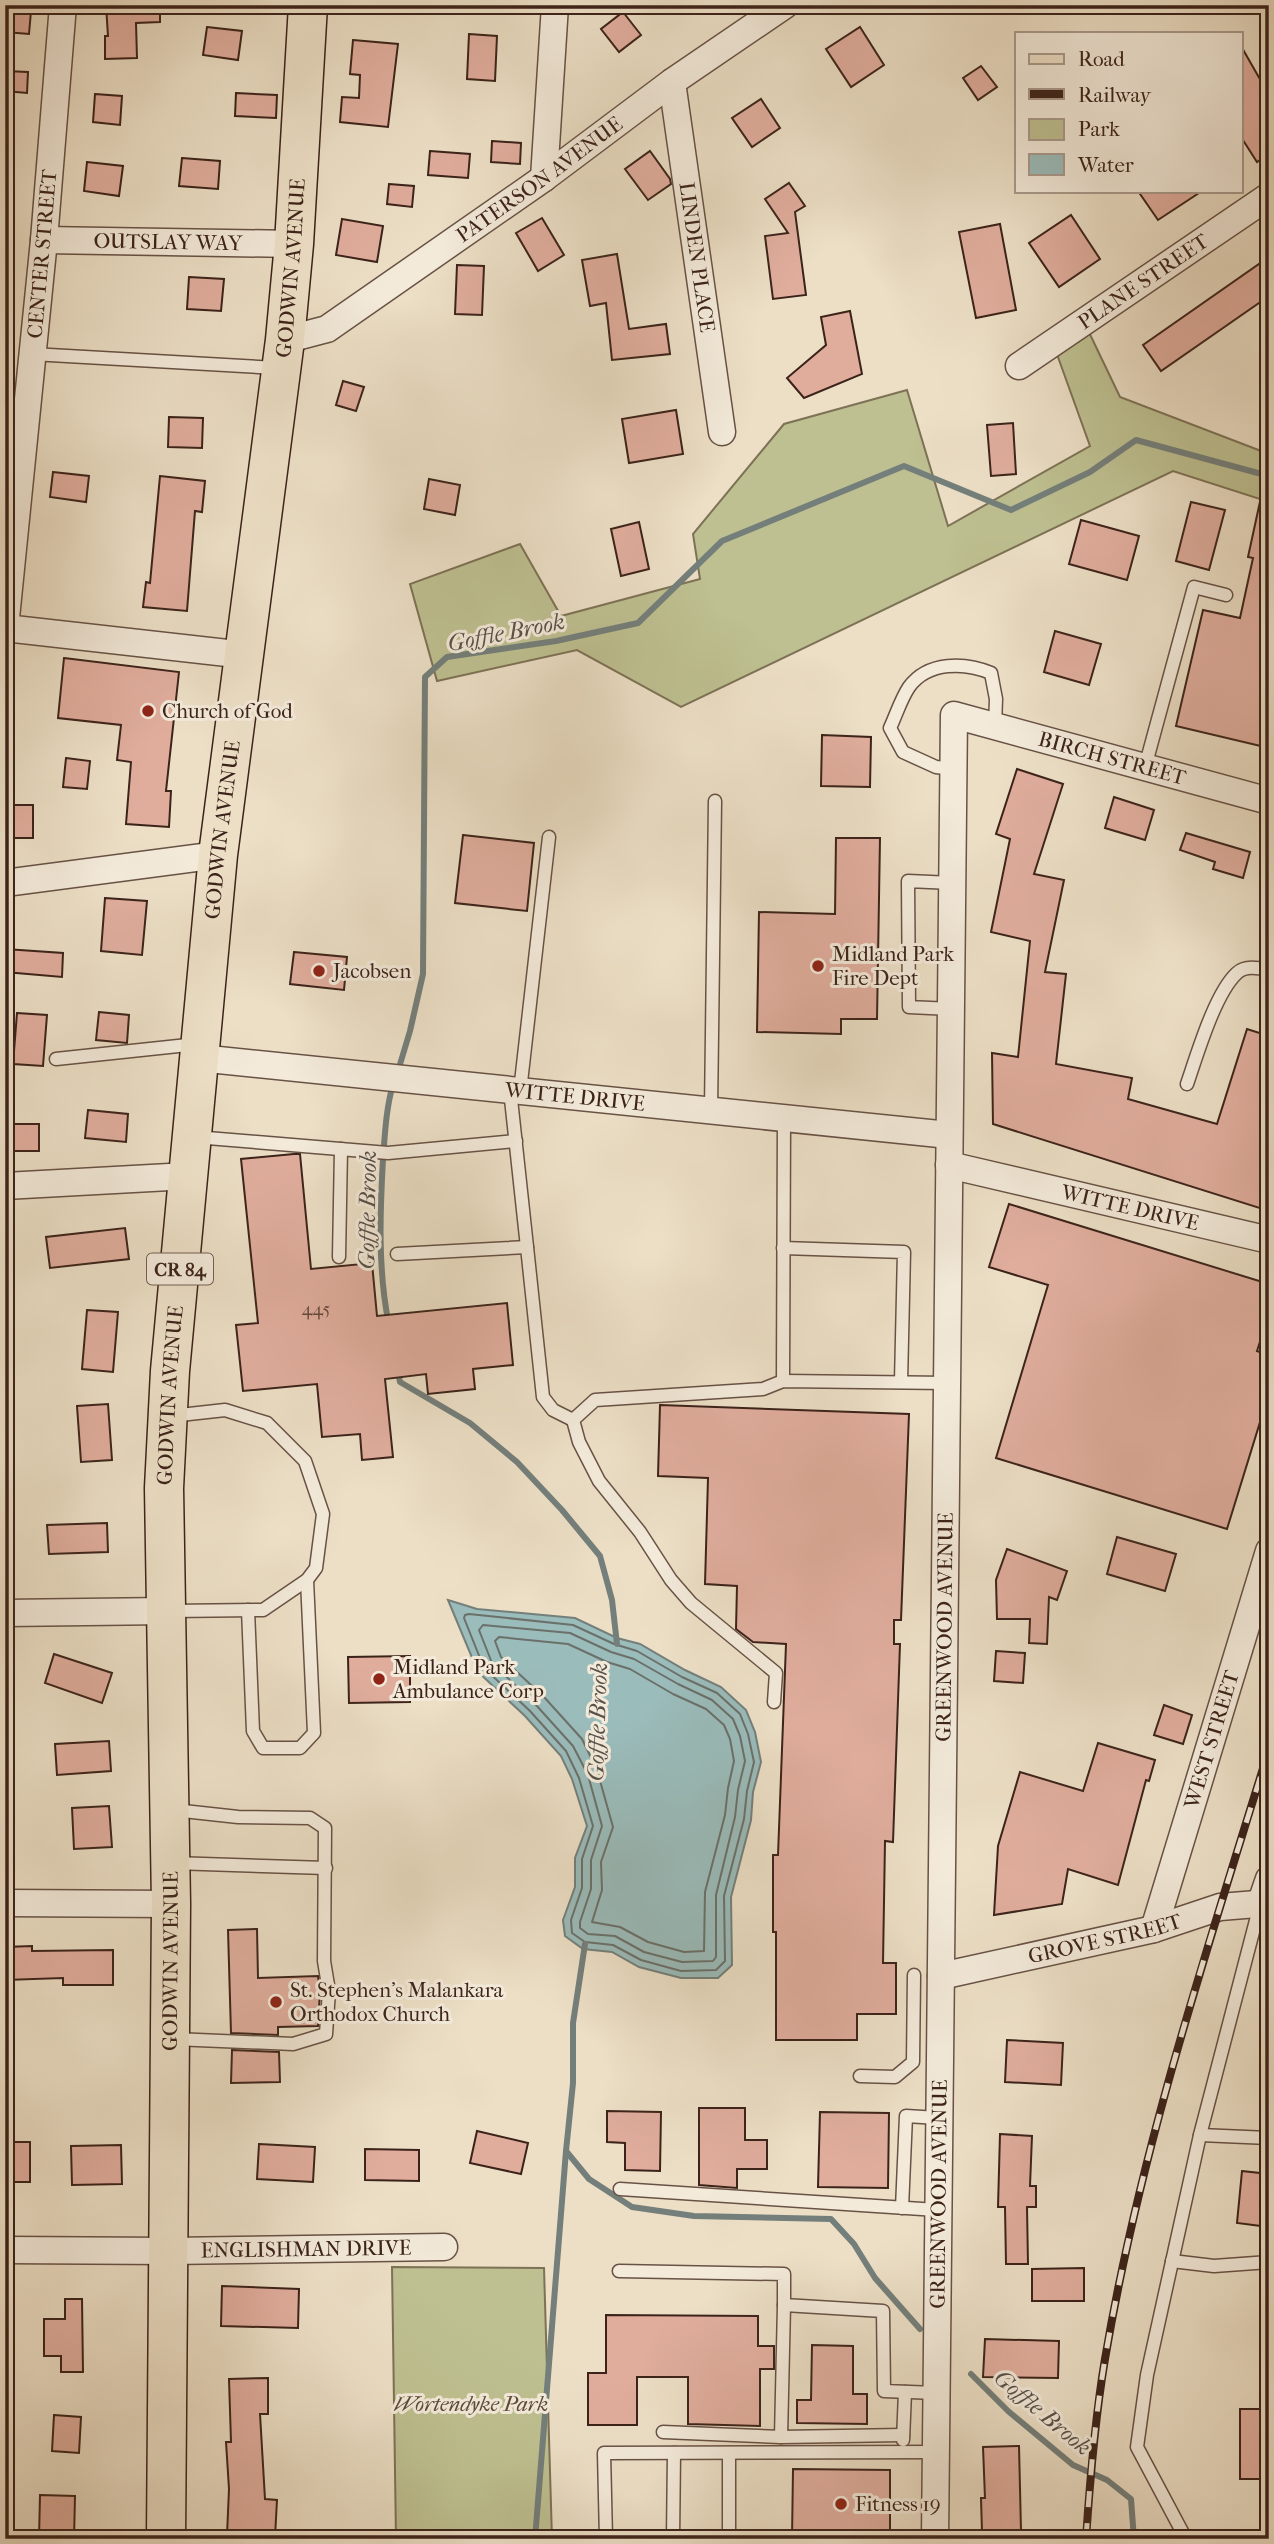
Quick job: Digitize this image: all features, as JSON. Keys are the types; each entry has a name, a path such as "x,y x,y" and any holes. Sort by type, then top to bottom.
{"main road":[{"name":"GODWIN AVENUE","path":"166,2539 171,2039 171,1863 164,1488 168,1417 218,855 283,354 294,244 309,5"}],"street":[{"name":"CENTER STREET","path":"5,628 44,240 63,5"},
{"path":"544,178 555,5"},
{"name":"PATERSON AVENUE","path":"283,354 327,329 544,178 672,82 785,5"},
{"name":"LINDEN PLACE","path":"672,82 722,432"},
{"name":"PLANE STREET","path":"1019,366 1269,196"},
{"name":"OUTSLAY WAY","path":"44,240 294,244"},
{"path":"5,628 245,655"},
{"name":"BIRCH STREET","path":"954,715 1269,801"},
{"name":"GREENWOOD AVENUE","path":"935,2539 938,2118 927,2017 947,1383 954,715"},
{"path":"5,883 218,855"},
{"name":"WITTE DRIVE","path":"200,1051 515,1091 949,1135"},
{"name":"WITTE DRIVE","path":"949,1165 1269,1240"},
{"path":"5,1185 188,1176"},
{"name":"WEST STREET","path":"1154,1929 1269,1551"},
{"path":"5,1613 167,1611"},
{"path":"1264,1904 1269,1878"},
{"path":"5,1903 171,1904"},
{"name":"GROVE STREET","path":"928,1975 1154,1929 1220,1907 1264,1904"},
{"name":"ENGLISHMAN DRIVE","path":"5,2250 170,2251 444,2247"}],"lane":[{"path":"32,354 283,354"},
{"path":"1145,768 1194,587 1226,595"},
{"path":"954,769 936,767 904,752 890,728 910,686 936,667 974,666 991,673 996,699 995,726"},
{"path":"711,1111 715,801"},
{"path":"549,837 515,1091 516,1141 543,1397 553,1410 573,1420 579,1442 599,1481 640,1532 671,1580 691,1603 776,1672 774,1702"},
{"path":"951,1009 909,1007 908,881 952,883"},
{"path":"1187,1084 1216,1005 1237,972 1249,968 1269,970"},
{"path":"56,1059 200,1051"},
{"path":"783,1381 784,1119"},
{"path":"192,1137 382,1153 516,1141"},
{"path":"339,1256 341,1149"},
{"path":"397,1254 527,1247"},
{"path":"783,1248 904,1252 901,1382"},
{"path":"573,1420 595,1400 763,1389 783,1381 947,1383"},
{"path":"167,1611 263,1610 306,1580 316,1568 323,1514 305,1461 267,1423 225,1410 168,1417"},
{"path":"248,1610 253,1731 263,1748 300,1748 314,1733 306,1580"},
{"path":"170,1809 238,1817 310,1818 325,1828 324,1961 329,1991 326,2034 292,2044 171,2039"},
{"path":"171,1863 326,1868"},
{"path":"1186,2539 1137,2447 1147,2375 1200,2135 1264,1904"},
{"path":"860,2076 895,2077 913,2062 927,2017"},
{"path":"902,2208 906,2116 938,2118"},
{"path":"1200,2135 1269,2137"},
{"path":"620,2189 937,2210"},
{"path":"1172,2261 1214,2266 1269,2262"},
{"path":"620,2271 784,2274 781,2437"},
{"path":"784,2305 883,2311 884,2391 936,2393"},
{"path":"903,2452 905,2392"},
{"path":"663,2432 781,2437 903,2435"},
{"path":"606,2539 604,2453 936,2452"},
{"path":"673,2539 674,2453"},
{"path":"729,2453 729,2539"}],"green space":[{"path":"1086,326 1120,397 1269,454 1269,502 1173,471 681,707 577,650 437,681 410,584 520,544 561,616 700,579 693,534 784,424 907,390 948,526 1090,446 1054,346"},
{"name":"Wortendyke Park","path":"392,2267 544,2268 552,2539 396,2539"}],"water":[{"path":"448,1600 477,1609 575,1618 617,1638 640,1644 721,1687 746,1710 755,1732 761,1762 753,1792 751,1820 731,1897 732,1965 718,1978 681,1978 639,1967 612,1952 583,1949 565,1936 563,1920 575,1887 575,1858 587,1826 572,1779 561,1756 525,1716 478,1672"}],"building":[{"path":"106,5 160,5 160,22 136,23 137,58 105,59 105,36 108,36"},
{"path":"5,9 31,11 29,34 5,32"},
{"path":"623,12 641,35 619,52 601,29"},
{"path":"207,27 242,31 238,60 203,55"},
{"path":"860,27 884,65 851,87 826,49"},
{"path":"469,34 497,36 495,81 467,79"},
{"path":"353,40 398,44 388,127 340,122 342,97 359,98 360,75 350,74"},
{"path":"1242,48 1269,95 1269,154 1257,162 1242,139"},
{"path":"981,66 997,87 978,100 963,78"},
{"path":"5,71 28,72 27,93 5,91"},
{"path":"236,93 277,95 276,118 235,116"},
{"path":"95,94 122,96 120,125 93,122"},
{"path":"761,99 780,128 752,147 732,118"},
{"path":"492,141 521,143 520,164 491,162"},
{"path":"430,151 470,154 468,178 428,175"},
{"path":"650,151 671,184 648,200 625,169"},
{"path":"182,158 220,161 218,189 179,186"},
{"path":"87,162 123,166 119,196 84,191"},
{"path":"789,183 805,206 795,212 806,295 773,299 765,236 788,233 765,199"},
{"path":"389,184 414,186 412,207 387,204"},
{"path":"1139,192 1200,192 1158,220"},
{"path":"1071,215 1100,259 1059,287 1029,243"},
{"path":"542,218 564,255 538,271 516,233"},
{"path":"342,219 383,226 377,262 336,255"},
{"path":"1000,224 1016,310 976,318 959,232"},
{"path":"617,254 629,329 666,324 670,354 612,360 606,303 590,306 582,260"},
{"path":"1269,257 1269,296 1161,371 1143,345"},
{"path":"457,265 484,266 482,315 455,314"},
{"path":"189,277 224,279 221,311 187,309"},
{"path":"850,311 862,374 804,398 787,378 826,345 821,317"},
{"path":"343,381 364,387 356,411 336,405"},
{"path":"676,410 683,454 629,463 622,419"},
{"path":"169,417 203,418 202,448 168,447"},
{"path":"1013,423 1016,474 991,476 987,425"},
{"path":"53,472 89,476 86,502 50,497"},
{"path":"160,476 205,481 202,512 195,511 187,611 143,607 146,582 150,583"},
{"path":"429,479 460,485 455,515 424,509"},
{"path":"1261,497 1269,497 1269,748 1176,726 1203,610 1240,618 1253,558 1248,557"},
{"path":"1191,502 1225,510 1209,570 1176,561"},
{"path":"1081,520 1139,536 1127,580 1069,564"},
{"path":"639,522 649,569 621,576 611,529"},
{"path":"1055,631 1101,644 1089,685 1044,672"},
{"name":"Church of God","path":"64,658 179,672 166,791 171,791 169,827 126,824 131,762 117,760 121,725 58,718"},
{"path":"822,735 871,737 870,787 821,786"},
{"path":"66,758 90,761 87,789 63,787"},
{"path":"1017,769 1063,784 1034,874 1064,880 1045,972 1066,974 1056,1064 1132,1078 1128,1099 1217,1124 1247,1029 1269,1036 1269,1211 993,1124 992,1053 1018,1057 1030,941 991,932 1010,839 996,834"},
{"path":"1114,797 1154,810 1145,840 1105,828"},
{"path":"5,805 33,805 33,838 5,838"},
{"path":"1186,833 1250,852 1243,878 1213,869 1215,862 1180,850"},
{"path":"463,835 534,843 527,911 455,903"},
{"name":"Midland Park Fire Dept","path":"836,838 880,838 877,1019 841,1019 841,1034 757,1032 759,912 835,914"},
{"path":"105,898 147,901 142,955 101,951"},
{"path":"5,949 63,953 62,977 5,972"},
{"name":"Jacobsen","path":"294,952 347,957 344,990 290,984"},
{"path":"99,1012 129,1015 127,1043 96,1040"},
{"path":"17,1013 47,1015 43,1066 13,1064"},
{"path":"88,1110 128,1114 126,1142 85,1138"},
{"path":"10,1124 39,1124 39,1151 10,1151"},
{"path":"300,1154 311,1269 372,1263 377,1316 507,1303 513,1365 473,1369 475,1389 428,1394 426,1374 385,1379 393,1457 362,1460 360,1434 322,1437 317,1384 243,1391 236,1325 258,1323 241,1159"},
{"path":"1009,1204 1269,1284 1269,1314 1257,1351 1269,1355 1269,1393 1227,1529 996,1458 1048,1285 989,1267"},
{"path":"125,1228 129,1259 50,1268 46,1237"},
{"path":"87,1310 118,1312 113,1372 82,1369"},
{"path":"108,1404 112,1460 81,1462 77,1406"},
{"path":"660,1405 909,1414 901,1620 894,1620 894,1644 900,1644 893,1842 885,1841 883,1963 896,1963 896,2014 857,2014 857,2040 776,2040 773,1855 778,1855 786,1644 753,1642 736,1629 737,1586 705,1584 708,1478 658,1476"},
{"path":"107,1523 108,1552 49,1554 47,1525"},
{"path":"1117,1537 1176,1554 1165,1591 1107,1574"},
{"path":"1007,1549 1067,1571 1057,1600 1049,1597 1047,1644 1029,1643 1030,1619 997,1619 996,1580"},
{"path":"996,1651 1025,1653 1023,1683 994,1681"},
{"path":"54,1654 112,1673 102,1703 45,1683"},
{"name":"Midland Park Ambulance Corp","path":"410,1656 410,1702 349,1703 348,1657"},
{"path":"1164,1705 1192,1715 1183,1744 1154,1735"},
{"path":"109,1741 111,1771 57,1775 55,1744"},
{"path":"1098,1743 1155,1760 1149,1781 1146,1780 1118,1885 1068,1869 1062,1904 994,1915 998,1846 1020,1772 1083,1791"},
{"path":"109,1806 112,1847 74,1849 72,1808"},
{"name":"St. Stephen's Malankara Orthodox Church","path":"257,1929 258,1978 318,1976 318,2026 278,2027 278,2035 231,2033 228,1930"},
{"path":"32,1946 32,1951 113,1950 113,1985 63,1985 63,1978 5,1980 5,1947"},
{"path":"1007,2040 1063,2043 1061,2085 1005,2082"},
{"path":"232,2050 279,2052 280,2082 231,2083"},
{"path":"699,2108 745,2108 745,2140 767,2140 767,2169 737,2169 737,2188 699,2185"},
{"path":"607,2111 661,2112 660,2171 625,2170 625,2143 607,2142"},
{"path":"820,2112 889,2113 888,2188 818,2187"},
{"path":"477,2131 528,2143 521,2174 470,2163"},
{"path":"1000,2134 1032,2136 1030,2186 1036,2186 1036,2207 1027,2207 1028,2264 1006,2264 1005,2207 998,2207"},
{"path":"5,2142 30,2142 30,2182 5,2182"},
{"path":"259,2144 315,2147 313,2182 257,2179"},
{"path":"121,2145 122,2184 72,2185 71,2146"},
{"path":"365,2149 419,2150 419,2181 365,2180"},
{"path":"1242,2171 1269,2174 1269,2227 1237,2223"},
{"path":"1084,2268 1084,2301 1032,2301 1032,2269"},
{"path":"222,2286 299,2289 298,2328 221,2326"},
{"path":"65,2299 82,2299 83,2372 61,2372 61,2356 44,2356 44,2319 65,2319"},
{"path":"606,2315 758,2316 758,2346 774,2346 774,2369 760,2369 760,2426 688,2424 688,2377 637,2377 637,2425 588,2425 588,2373 606,2373"},
{"path":"985,2339 1059,2341 1058,2378 983,2377"},
{"path":"812,2345 853,2346 853,2394 867,2394 867,2424 797,2423 797,2400 811,2400"},
{"path":"268,2378 268,2414 260,2414 265,2499 277,2500 275,2537 227,2535 229,2489 226,2442 231,2442 229,2379"},
{"path":"1240,2409 1269,2409 1269,2479 1240,2479"},
{"path":"54,2415 81,2417 79,2453 52,2451"},
{"path":"1019,2446 1021,2531 982,2532 981,2498 985,2498 983,2447"},
{"name":"Fitness 19","path":"793,2469 890,2470 890,2539 792,2539"},
{"path":"40,2495 75,2496 74,2539 39,2539"}],"waterway":[{"name":"Goffle Brook","path":"398,1071 423,974 425,677 447,657 556,641 638,623 722,541 904,466 1011,510 1090,472 1136,440 1269,476"},
{"name":"Goffle Brook","path":"388,1320 381,1260 381,1220 385,1130 393,1084"},
{"name":"Goffle Brook","path":"398,1372 400,1382 470,1423 517,1462 600,1556 612,1600 617,1644"},
{"name":"Goffle Brook","path":"585,1944 573,2023 573,2083 566,2151 589,2179 632,2207 694,2216 831,2219 854,2244 875,2278 920,2329"},
{"path":"535,2539 566,2151"},
{"name":"Goffle Brook","path":"971,2374 1008,2411 1073,2465 1107,2480 1131,2499 1134,2539"}],"railway":[{"path":"1086,2539 1101,2381 1137,2204 1199,1975 1269,1749"}],"place":[{"name":"Church of God","path":"148,711"},
{"name":"Midland Park Fire Dept","path":"818,966"},
{"name":"Jacobsen","path":"319,971"},
{"name":"Midland Park Ambulance Corp","path":"379,1679"},
{"name":"St. Stephen's Malankara Orthodox Church","path":"276,2002"},
{"name":"Fitness 19","path":"841,2504"}]}
